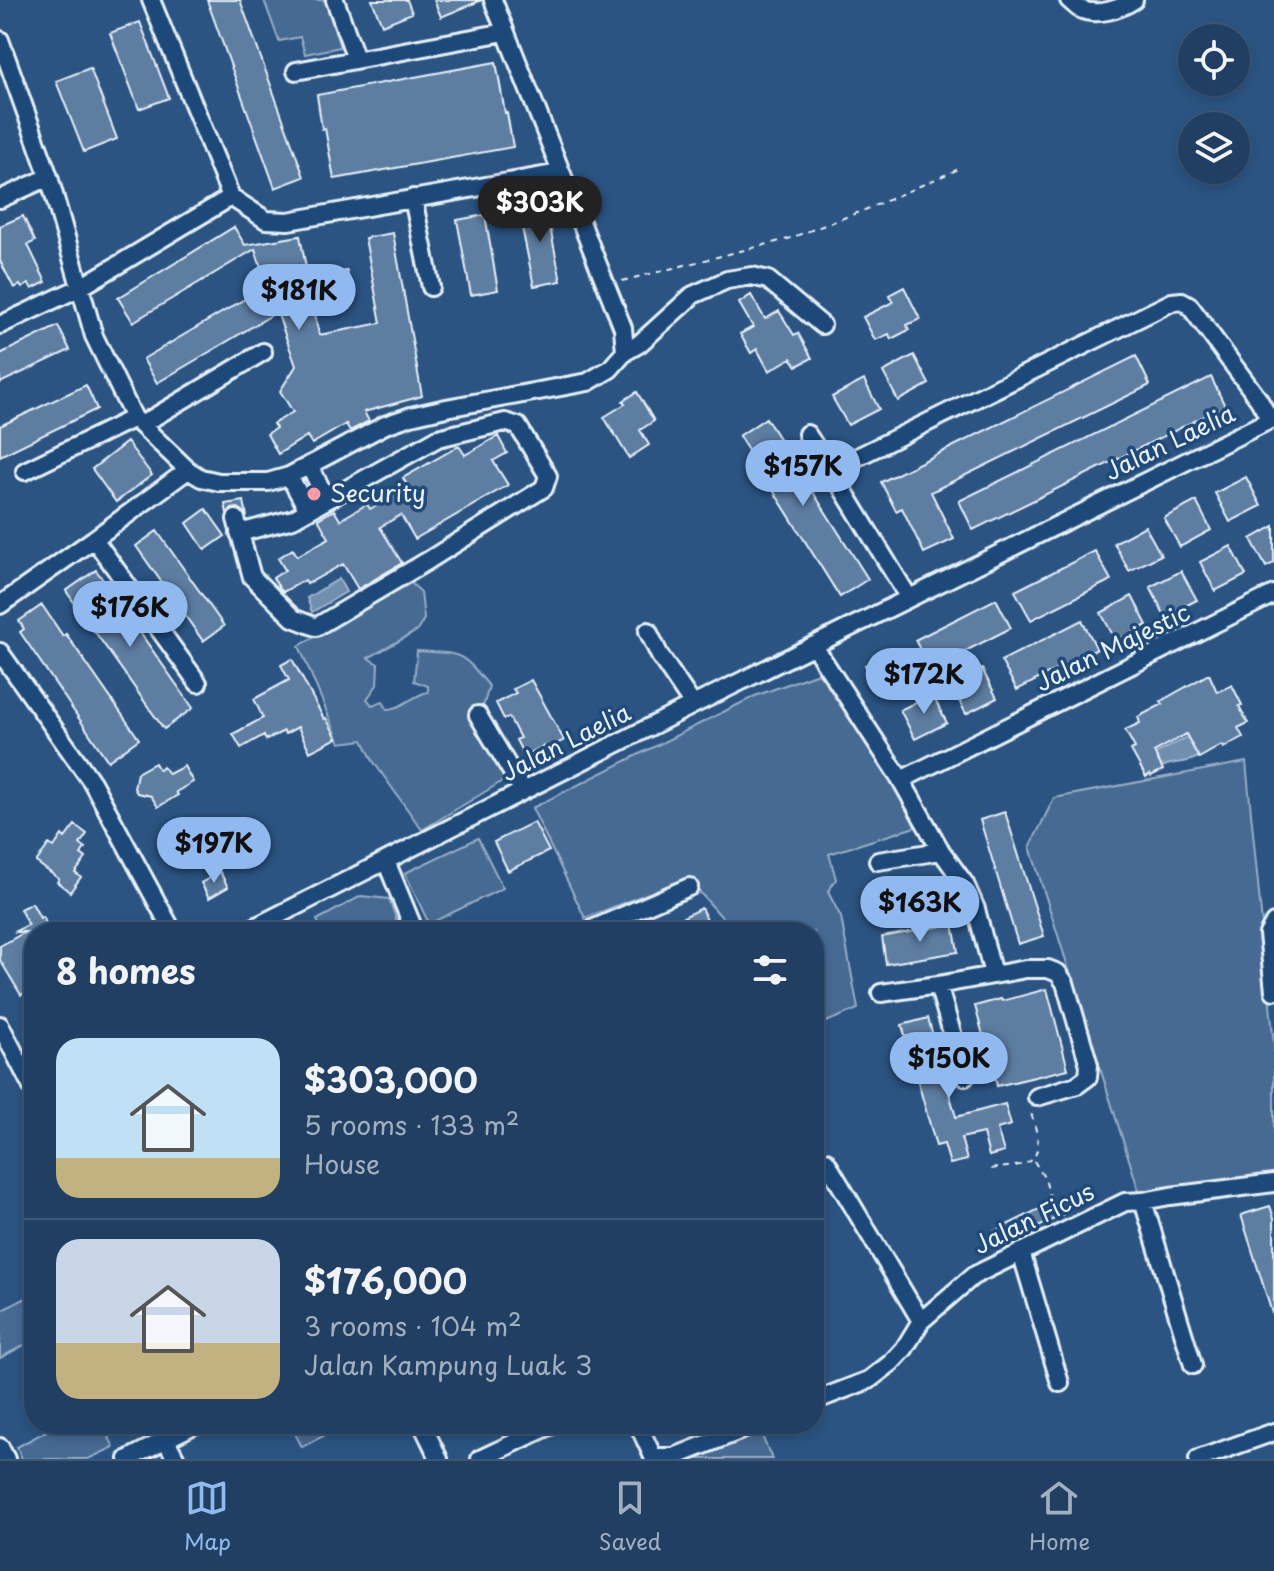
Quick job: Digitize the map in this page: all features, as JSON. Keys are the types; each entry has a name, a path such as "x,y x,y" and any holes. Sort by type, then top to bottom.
{"street":[{"path":"151,0 231,197 266,220 278,221 560,173"},
{"path":"335,0 356,59"},
{"path":"493,0 623,328 625,352"},
{"path":"1069,0 1081,10 1099,12 1122,7 1134,0"},
{"path":"296,71 505,32"},
{"path":"0,40 6,73 49,177 94,336 137,421 188,470 201,478 219,482 268,482 289,476 385,425 411,416 588,382 610,369 625,352 639,344 693,295 727,280 752,276 768,280 822,325"},
{"path":"0,199 49,177"},
{"path":"0,325 81,287 231,197"},
{"path":"413,198 431,287"},
{"name":"Jalan Laelia","path":"265,922 693,705 1270,420 1259,400 1189,305 1182,301 1172,302 831,470"},
{"path":"25,471 137,421 263,352"},
{"path":"505,422 518,426 548,476 544,488 316,627 293,618 252,577 238,526 293,519 327,500 438,438 505,422"},
{"path":"807,434 909,598"},
{"path":"309,465 327,500"},
{"path":"0,605 188,470"},
{"path":"289,476 308,510"},
{"path":"94,539 198,683"},
{"name":"Jalan Majestic","path":"901,780 1272,599"},
{"path":"648,631 660,656 693,705"},
{"path":"814,646 901,780 941,851 965,884 976,909 993,974"},
{"path":"0,652 92,782 168,922"},
{"path":"478,715 523,791"},
{"path":"878,861 941,851"},
{"path":"386,861 411,922"},
{"path":"608,922 689,887"},
{"path":"1274,923 1268,934 1274,991"},
{"path":"881,993 1026,969 1048,969 1058,973 1065,983 1089,1065 1088,1077 1077,1085 1037,1097"},
{"path":"938,985 965,1077"},
{"path":"0,1025 24,1072"},
{"path":"826,1161 921,1321"},
{"name":"Jalan Ficus","path":"824,1397 869,1380 891,1363 904,1349 921,1321 973,1276 1125,1202 1274,1183"},
{"path":"1143,1201 1193,1365"},
{"path":"1021,1252 1060,1383"},
{"path":"1198,1459 1274,1432"},
{"path":"128,1459 177,1434"},
{"path":"427,1434 439,1459"},
{"path":"480,1459 533,1434"},
{"path":"643,1434 654,1458 674,1457 732,1434"},
{"path":"166,1440 176,1459"},
{"path":"0,1447 6,1459"}],"path":[{"path":"606,286 788,239 961,168"},
{"path":"991,1169 1027,1164 1033,1159 1038,1137 1029,1107 1031,1100 1037,1097"},
{"path":"1033,1159 1045,1179 1050,1197"}],"shaded area":[{"path":"264,0 325,0 340,47 305,54 300,37 279,41"},
{"path":"339,579 346,592 312,612 307,598"},
{"path":"411,583 421,592 424,619 417,631 368,658 378,664 377,685 367,699 372,705 383,701 387,709 428,692 428,686 414,681 417,651 459,656 489,686 484,704 471,714 506,779 422,830 373,761 363,740 340,743 299,646"},
{"path":"818,673 833,687 905,800 915,827 829,854 836,879 828,892 841,917 858,1009 824,1023 824,922 726,922 687,878 585,918 532,808 755,696"},
{"path":"1187,737 1198,757 1162,767 1155,754"},
{"path":"1246,762 1274,1045 1274,1175 1151,1193 1139,1191 1030,847 1054,798"},
{"path":"478,838 503,888 428,922 405,873"},
{"path":"361,896 389,899 397,922 318,922"},
{"path":"24,1299 24,1345 0,1358 0,1311"},
{"path":"41,1434 107,1434 114,1447 88,1459 22,1459 17,1447"},
{"path":"295,1434 327,1434 302,1447"},
{"path":"748,1434 761,1434 772,1459 690,1459"}],"building":[{"path":"207,0 240,0 304,177 275,188"},
{"path":"372,0 407,0 412,13 382,25"},
{"path":"434,0 482,0 441,17"},
{"path":"140,22 169,98 139,109 110,33"},
{"path":"496,62 513,147 334,179 317,95"},
{"path":"90,68 117,139 84,152 56,81"},
{"path":"545,203 561,281 534,286 518,208"},
{"path":"485,215 498,290 471,295 457,220"},
{"path":"23,216 35,241 28,245 46,282 32,289 29,284 14,288 0,261 0,226"},
{"path":"234,227 245,245 300,236 308,278 347,271 353,301 314,309 319,335 381,323 365,238 393,233 422,396 364,412 369,421 350,431 346,424 312,444 307,436 278,454 267,434 276,428 273,424 293,412 280,391 296,366 277,312 157,383 143,359 267,286 255,249 133,322 118,298"},
{"path":"904,287 920,319 907,325 909,330 891,339 889,334 875,340 863,317 893,302 889,295"},
{"path":"751,295 765,319 779,311 794,335 798,333 812,358 797,366 791,358 769,371 757,349 751,353 740,334 753,327 739,303"},
{"path":"58,326 70,350 0,383 0,354"},
{"path":"914,355 929,384 898,401 883,372"},
{"path":"1136,356 1150,385 931,492 954,539 924,553 902,508 896,511 881,482"},
{"path":"1211,377 1225,406 973,530 959,501"},
{"path":"864,380 879,409 848,425 832,397"},
{"path":"86,385 97,409 0,456 0,426"},
{"path":"637,392 654,421 640,430 649,445 629,458 604,417"},
{"path":"766,418 868,579 840,597 739,436"},
{"path":"498,436 507,453 493,461 508,485 415,539 401,515 380,527 402,563 358,589 343,564 307,584 305,580 283,592 280,589 273,578 285,570 278,558 293,549 297,556 329,538 318,519 334,510 340,520 367,504 370,509 408,487 403,478 459,446 465,455"},
{"path":"127,442 152,475 116,502 92,469"},
{"path":"1246,477 1261,506 1230,522 1215,493"},
{"path":"244,501 247,517 238,508 227,513 225,504"},
{"path":"1196,501 1211,530 1180,547 1164,518"},
{"path":"206,509 225,536 205,550 187,523"},
{"path":"1145,526 1161,555 1129,571 1114,543"},
{"path":"1274,526 1274,563 1266,567 1251,539"},
{"path":"157,531 224,626 203,641 136,546"},
{"path":"1231,546 1246,575 1215,591 1200,562"},
{"path":"1095,551 1111,580 1031,620 1015,591"},
{"path":"96,570 193,708 164,729 66,591"},
{"path":"1181,571 1197,600 1165,616 1150,587"},
{"path":"1132,596 1147,625 1116,641 1101,613"},
{"path":"996,599 1011,628 930,669 915,640"},
{"path":"42,605 63,636 66,634 139,739 108,761 20,632 24,629 19,621"},
{"path":"1082,620 1097,649 1017,690 1001,661"},
{"path":"896,649 911,678 880,694 865,665"},
{"path":"292,659 337,738 310,752 298,727 266,740 264,735 241,748 233,734 263,718 254,699 289,680 281,665"},
{"path":"982,669 997,698 966,714 951,685"},
{"path":"1209,674 1217,692 1232,685 1248,723 1238,728 1243,737 1199,758 1186,734 1154,752 1163,770 1146,777 1131,750 1135,748 1125,730 1140,723 1138,717 1163,704 1161,701"},
{"path":"531,680 564,740 546,750 544,746 524,756 516,740 520,738 509,717 504,719 496,703 516,693 513,689"},
{"path":"932,694 947,723 915,739 900,710"},
{"path":"155,763 159,770 163,767 169,774 184,766 193,782 158,807 151,796 137,793 134,788 137,773"},
{"path":"1005,812 1044,936 1018,944 980,820"},
{"path":"534,822 549,851 508,871 494,842"},
{"path":"75,825 87,834 80,844 85,848 81,854 86,858 75,873 81,877 70,892 57,882 59,879 36,862 49,844 54,847 62,835 65,838"},
{"path":"220,872 228,887 209,898 201,883"},
{"path":"925,880 929,905 872,914 867,889"},
{"path":"32,903 46,922 26,922 20,909"},
{"path":"701,908 708,922 674,922"},
{"path":"953,924 958,952 886,964 882,937"},
{"path":"24,933 24,994 21,995 0,960 0,946"},
{"path":"1047,989 1068,1069 997,1086 975,1006"},
{"path":"928,1018 956,1117 1005,1104 1011,1125 997,1129 1004,1152 989,1156 983,1133 961,1138 967,1160 950,1164 944,1144 936,1146 902,1025"},
{"path":"1061,1198 1068,1212 1001,1246 993,1232"},
{"path":"1270,1206 1274,1218 1272,1313 1241,1215"}],"place":[{"name":"Security","path":"314,494"}]}
